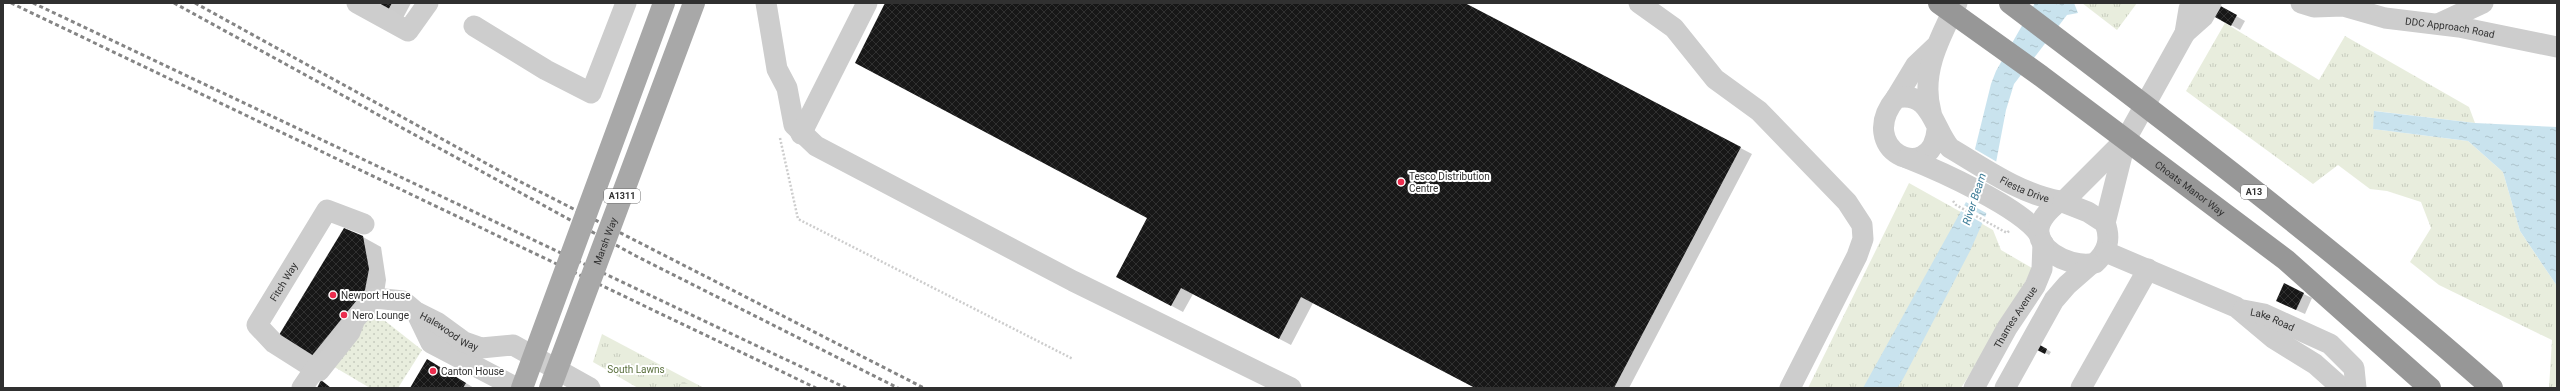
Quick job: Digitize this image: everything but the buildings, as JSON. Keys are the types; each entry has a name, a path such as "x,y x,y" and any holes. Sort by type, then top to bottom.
{"highway":[{"name":"Choats Manor Way","path":"1939,3 2041,76 2286,260 2430,388"},
{"name":"A13","path":"2010,3 2114,81 2310,236 2436,338 2492,388"}],"main road":[{"name":"A1311","path":"522,388 664,3"},
{"name":"Marsh Way","path":"550,388 694,3"}],"street":[{"path":"357,3 408,31 428,3"},
{"path":"474,26 552,74 591,93 626,3"},
{"path":"766,3 777,69 787,88"},
{"path":"775,3 789,67 787,88 791,131"},
{"path":"791,131 867,3"},
{"path":"1639,3 1674,28 1715,79 1759,111 1847,202 1862,225 1863,239 1857,256 1790,388"},
{"name":"Fiesta Drive","path":"1957,3 1935,47 1927,91 1934,121 1950,148 2022,189 2042,197 2062,201"},
{"path":"1989,387 2054,300 2067,285 2098,258 2108,234 2105,223 2126,139 2184,33 2188,9 2192,3"},
{"path":"2184,33 2203,18 2211,3"},
{"name":"DDC Approach Road","path":"2301,3 2314,7 2348,5 2385,18 2438,24 2557,47"},
{"path":"2438,24 2483,3"},
{"name":"Fiesta Drive","path":"1896,98 1916,65 1935,47"},
{"path":"1907,158 1922,158 1936,143 1934,121 1919,100 1904,96 1896,98 1883,120 1882,130 1888,144 1896,152 1907,158 1939,170 2026,219 2052,253 2069,262 2098,258 2148,269 2239,309"},
{"path":"791,131 816,146 1066,277 1292,388"},
{"path":"2041,238 2045,216 2126,139"},
{"path":"2062,201 2088,212 2105,223"},
{"name":"Fitch Way","path":"315,369 274,343 257,325 327,210 364,224"},
{"name":"Thames Avenue","path":"1989,387 2007,328 2035,286 2042,269 2041,238"},
{"path":"2081,388 2148,269"},
{"path":"1989,387 2024,326 2035,286"},
{"name":"Halewood Way","path":"302,388 315,369 318,371 350,332 355,319 375,298 403,301 416,312 438,323 464,342 481,348 513,344 590,388"},
{"path":"2024,326 2054,300"},
{"name":"Lake Road","path":"2239,309 2273,338 2315,364 2342,388"},
{"name":"Lake Road","path":"2239,309 2264,314 2330,344 2354,368 2356,388"},
{"path":"416,312 431,343 517,388"}],"path":[{"path":"791,131 798,220 1073,359"},
{"path":"1956,205 1989,223"}],"green space":[{"path":"2082,3 2137,3 2117,30"},
{"path":"2225,23 2319,80 2345,36 2469,107 2475,123 2375,111 2373,129 2468,141 2503,172 2520,231 2557,286 2557,388 2549,388 2552,340 2439,285 2410,262 2431,228 2421,202 2387,191 2370,189 2338,165 2313,184 2186,91"},
{"path":"1909,183 1993,230 2001,250 2032,268 2016,302 1961,388 1808,388"},
{"path":"370,309 422,350 398,388 370,388 331,365"},
{"name":"South Lawns","path":"602,334 704,388 638,388 593,362"},
{"path":"682,381 696,388 680,388"}],"water":[{"name":"River Beam","path":"2035,3 2074,3 2078,13 2067,15 2014,84 2006,110 1986,215 1970,251 1903,379 1897,388 1863,388 1966,202 1975,149 1991,84 1996,71"},
{"path":"2374,111 2475,123 2557,127 2557,286 2520,231 2503,172 2468,141 2373,129"}],"pier":[{"path":"1973,148 1997,162 1988,214 1964,201"},
{"path":"1962,204 1987,218 1984,224 1959,210"}],"railway":[{"path":"11,3 816,388"},
{"path":"33,3 846,388"},
{"path":"174,3 636,256 898,388"},
{"path":"195,3 511,177 924,388"}],"place":[{"name":"Tesco Distribution Centre","path":"1401,182"},
{"name":"Newport House","path":"333,295"},
{"name":"Nero Lounge","path":"344,315"},
{"name":"Canton House","path":"433,371"}]}
